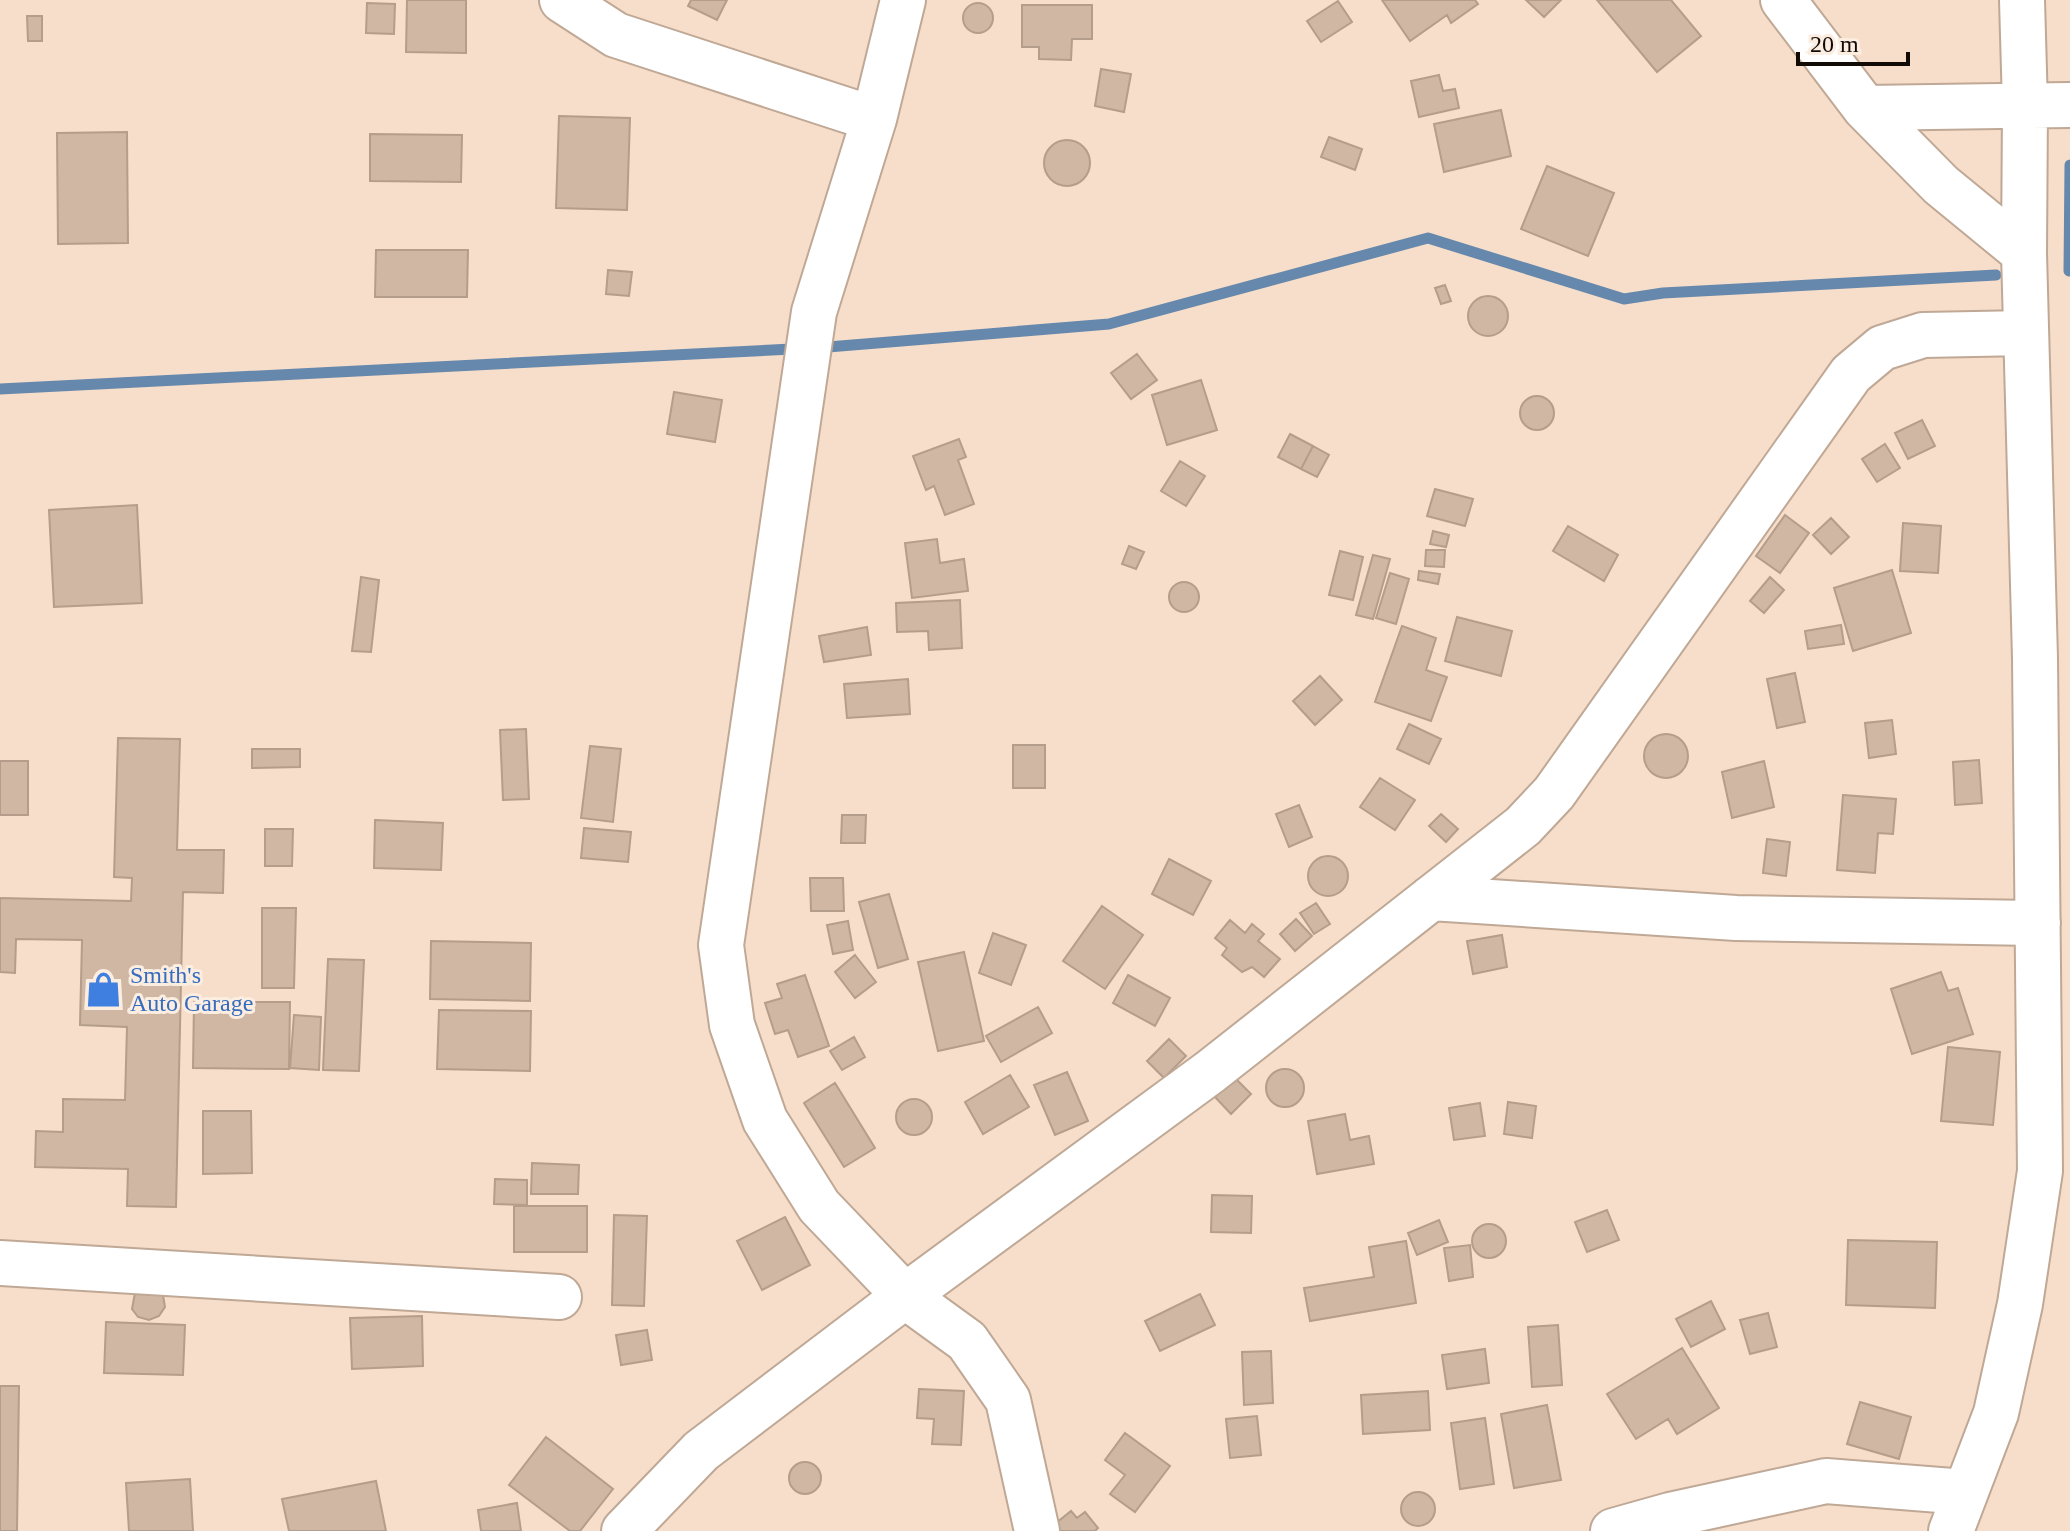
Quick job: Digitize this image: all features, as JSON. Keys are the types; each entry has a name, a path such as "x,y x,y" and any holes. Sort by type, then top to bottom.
{"street":[{"path":"562,0 616,35 874,119"},
{"path":"903,0 874,119 814,312 721,945 732,1025 765,1120 819,1206 905,1296 967,1341 1008,1400 1037,1531"},
{"path":"1783,0 1865,108 1941,185 2024,253"},
{"path":"1613,1531 1670,1515 1826,1481 1888,1484 1958,1512 1996,1413 2020,1304 2040,1171 2038,923 2052,660 2026,333 2022,0"},
{"path":"1865,108 2070,105"},
{"path":"624,1531 701,1451 905,1296 1210,1072 1523,826 1554,793 1851,374 1882,348 1923,335 2026,333"},
{"path":"1431,898 1736,918 2038,923"},
{"path":"0,1263 559,1297"}],"building":[{"path":"407,0 466,0 466,53 406,52"},
{"path":"691,0 727,0 717,20 688,6"},
{"path":"1382,0 1475,0 1478,4 1451,23 1447,15 1410,41"},
{"path":"1526,0 1561,0 1544,17"},
{"path":"1597,0 1671,0 1701,36 1657,72"},
{"path":"1338,1 1352,22 1321,42 1307,21"},
{"path":"367,3 395,4 394,34 366,33"},
{"path":"978,3 984,4 992,12 992,24 984,32 978,33 972,32 964,24 963,18 964,12 972,4"},
{"path":"1022,5 1092,5 1092,39 1072,39 1071,60 1039,59 1039,47 1022,47"},
{"path":"27,16 42,16 42,41 28,41"},
{"path":"1101,69 1131,74 1124,112 1095,106"},
{"path":"1439,75 1443,91 1455,89 1459,108 1419,117 1411,81"},
{"path":"1501,110 1511,156 1444,172 1434,124"},
{"path":"559,116 630,118 627,210 556,208"},
{"path":"127,132 128,243 58,244 57,133"},
{"path":"370,134 462,135 461,182 370,181"},
{"path":"1329,137 1362,149 1355,170 1321,157"},
{"path":"1067,140 1083,147 1090,163 1083,179 1067,186 1051,179 1044,163 1051,147"},
{"path":"1547,166 1614,193 1588,256 1521,229"},
{"path":"376,250 468,250 467,297 375,297"},
{"path":"608,270 632,272 629,296 606,294"},
{"path":"1445,285 1451,301 1441,304 1435,288"},
{"path":"1488,296 1502,302 1508,316 1502,330 1488,336 1474,330 1468,316 1474,302"},
{"path":"1137,354 1157,380 1131,399 1111,373"},
{"path":"1201,380 1217,430 1167,445 1152,395"},
{"path":"674,392 722,400 715,442 667,434"},
{"path":"1537,396 1549,401 1554,413 1549,425 1537,430 1525,425 1520,413 1525,401"},
{"path":"1922,420 1935,446 1908,459 1895,433"},
{"path":"1290,434 1313,446 1301,469 1278,457"},
{"path":"959,439 966,457 958,460 974,504 945,515 934,486 926,490 913,456"},
{"path":"1885,444 1900,468 1877,482 1862,459"},
{"path":"1313,446 1329,455 1317,477 1301,469"},
{"path":"1180,461 1205,476 1186,506 1161,491"},
{"path":"1435,489 1473,499 1465,526 1427,516"},
{"path":"137,505 142,603 54,607 49,510"},
{"path":"1785,515 1809,533 1780,573 1756,556"},
{"path":"1831,518 1849,537 1831,554 1813,535"},
{"path":"1903,523 1941,526 1938,573 1900,571"},
{"path":"1568,526 1618,555 1604,581 1553,551"},
{"path":"1433,531 1449,535 1446,547 1430,544"},
{"path":"937,539 940,563 964,559 968,591 912,598 905,543"},
{"path":"1129,546 1144,552 1136,569 1122,564"},
{"path":"1426,550 1445,550 1444,567 1425,566"},
{"path":"1340,551 1363,557 1353,600 1329,595"},
{"path":"1373,555 1390,559 1373,619 1356,615"},
{"path":"1892,570 1911,633 1853,651 1834,588"},
{"path":"1419,571 1440,574 1438,584 1418,580"},
{"path":"1390,573 1409,579 1396,624 1376,618"},
{"path":"361,577 379,580 371,652 352,651"},
{"path":"1770,577 1784,590 1764,613 1750,601"},
{"path":"1184,582 1195,586 1199,597 1195,608 1184,612 1173,608 1169,597 1173,586"},
{"path":"960,600 962,648 929,650 928,631 897,632 896,603"},
{"path":"1457,617 1512,631 1501,676 1445,661"},
{"path":"1841,625 1844,644 1808,649 1805,631"},
{"path":"1402,626 1436,638 1426,670 1447,677 1431,721 1375,702"},
{"path":"867,627 871,655 824,662 819,636"},
{"path":"1795,673 1805,722 1777,728 1767,679"},
{"path":"1320,676 1342,700 1315,725 1293,701"},
{"path":"908,679 910,714 847,718 844,684"},
{"path":"1892,720 1896,754 1869,758 1865,723"},
{"path":"1409,724 1441,739 1429,764 1397,749"},
{"path":"526,729 529,799 503,800 500,730"},
{"path":"1666,734 1681,741 1688,756 1681,771 1666,778 1651,771 1644,756 1651,741"},
{"path":"118,738 180,739 177,850 224,850 223,893 183,892 176,1207 127,1206 128,1169 35,1167 36,1131 63,1132 63,1099 125,1100 127,1027 80,1025 82,940 16,939 15,973 0,972 0,898 131,901 132,878 114,877"},
{"path":"1013,745 1045,745 1045,788 1013,788"},
{"path":"590,746 621,749 613,822 581,818"},
{"path":"252,749 300,749 300,767 252,768"},
{"path":"1979,760 1982,803 1955,805 1953,762"},
{"path":"0,761 28,761 28,815 0,815"},
{"path":"1764,761 1774,807 1732,818 1722,772"},
{"path":"1380,778 1415,800 1395,830 1360,807"},
{"path":"1843,795 1896,799 1893,834 1878,833 1875,873 1837,870"},
{"path":"1299,805 1312,837 1289,847 1276,814"},
{"path":"1441,814 1458,829 1446,842 1429,826"},
{"path":"842,815 866,815 865,843 841,843"},
{"path":"375,820 443,823 441,870 374,868"},
{"path":"584,828 631,832 628,862 581,858"},
{"path":"265,829 293,829 292,866 265,866"},
{"path":"1767,839 1790,842 1786,876 1763,873"},
{"path":"1328,856 1342,862 1348,876 1342,890 1328,896 1314,890 1308,876 1314,862"},
{"path":"1169,859 1211,881 1193,915 1152,894"},
{"path":"810,878 843,878 844,911 811,911"},
{"path":"889,894 908,959 878,968 859,902"},
{"path":"1316,903 1330,924 1314,934 1300,913"},
{"path":"1102,906 1143,935 1105,989 1063,961"},
{"path":"262,908 296,908 294,988 262,988"},
{"path":"1296,919 1312,936 1295,951 1280,934"},
{"path":"1230,920 1245,933 1252,924 1264,934 1258,941 1280,959 1264,977 1252,967 1242,972 1222,955 1227,948 1215,938"},
{"path":"848,921 853,950 833,954 827,925"},
{"path":"993,933 1026,945 1011,985 979,973"},
{"path":"1502,935 1507,967 1473,974 1467,941"},
{"path":"431,941 531,943 530,1001 430,999"},
{"path":"964,952 984,1041 938,1051 918,962"},
{"path":"855,955 876,982 855,998 835,972"},
{"path":"328,959 364,960 359,1071 323,1070"},
{"path":"1941,972 1948,991 1958,988 1973,1034 1912,1054 1891,989"},
{"path":"805,975 829,1046 798,1057 788,1030 775,1034 765,1003 782,998 777,984"},
{"path":"1128,975 1170,998 1155,1026 1113,1003"},
{"path":"194,1002 290,1002 289,1069 193,1068"},
{"path":"1038,1007 1052,1033 1001,1062 986,1036"},
{"path":"439,1010 531,1011 530,1071 437,1069"},
{"path":"294,1015 321,1017 319,1070 290,1068"},
{"path":"854,1037 865,1057 842,1070 830,1051"},
{"path":"1169,1039 1186,1056 1164,1078 1147,1061"},
{"path":"1948,1047 2000,1052 1993,1125 1941,1121"},
{"path":"1285,1069 1298,1075 1304,1088 1298,1101 1285,1107 1272,1101 1266,1088 1272,1075"},
{"path":"1067,1072 1088,1121 1055,1135 1034,1085"},
{"path":"1010,1075 1029,1107 983,1134 965,1102"},
{"path":"1235,1078 1251,1094 1231,1114 1215,1097"},
{"path":"835,1083 875,1148 844,1167 804,1103"},
{"path":"914,1099 927,1104 932,1117 927,1130 914,1135 901,1130 896,1117 901,1104"},
{"path":"1508,1102 1536,1106 1532,1138 1504,1134"},
{"path":"1480,1103 1485,1136 1454,1140 1449,1108"},
{"path":"203,1111 251,1111 252,1173 203,1174"},
{"path":"1345,1114 1350,1140 1369,1136 1374,1164 1317,1174 1308,1121"},
{"path":"532,1163 579,1165 578,1194 531,1194"},
{"path":"495,1179 527,1180 527,1205 494,1204"},
{"path":"1212,1195 1252,1196 1251,1233 1211,1232"},
{"path":"514,1206 587,1206 587,1252 514,1252"},
{"path":"1607,1210 1619,1240 1587,1252 1575,1222"},
{"path":"614,1215 647,1216 644,1306 612,1305"},
{"path":"785,1217 810,1265 762,1290 737,1241"},
{"path":"1439,1220 1448,1242 1417,1255 1408,1233"},
{"path":"1489,1224 1501,1229 1506,1241 1501,1253 1489,1258 1477,1253 1472,1241 1477,1229"},
{"path":"1848,1240 1937,1242 1935,1308 1846,1305"},
{"path":"1406,1241 1416,1303 1310,1321 1304,1288 1374,1277 1369,1247"},
{"path":"1470,1245 1473,1277 1449,1281 1444,1248"},
{"path":"159,1291 165,1307 159,1316 149,1320 138,1317 132,1309 135,1293"},
{"path":"1200,1294 1215,1325 1160,1351 1145,1321"},
{"path":"1711,1301 1725,1329 1691,1347 1676,1319"},
{"path":"1768,1313 1777,1347 1750,1354 1740,1320"},
{"path":"422,1316 423,1366 352,1369 350,1318"},
{"path":"106,1322 185,1325 183,1375 104,1373"},
{"path":"1558,1325 1562,1385 1532,1387 1528,1327"},
{"path":"647,1330 652,1360 621,1365 616,1335"},
{"path":"1682,1348 1719,1408 1677,1434 1668,1419 1636,1439 1607,1394"},
{"path":"1485,1349 1489,1383 1447,1389 1442,1355"},
{"path":"1271,1351 1273,1403 1244,1405 1242,1352"},
{"path":"0,1386 19,1386 17,1531 0,1531"},
{"path":"919,1389 964,1391 961,1445 932,1444 934,1419 917,1418"},
{"path":"1428,1391 1430,1430 1363,1434 1361,1395"},
{"path":"1860,1402 1911,1417 1899,1459 1847,1444"},
{"path":"1547,1405 1561,1480 1514,1488 1501,1414"},
{"path":"1257,1416 1261,1455 1230,1458 1226,1419"},
{"path":"1485,1418 1494,1484 1460,1489 1451,1423"},
{"path":"1125,1433 1170,1466 1135,1512 1110,1494 1125,1475 1105,1460"},
{"path":"546,1437 613,1489 580,1531 570,1531 509,1485"},
{"path":"805,1462 816,1467 821,1478 816,1489 805,1494 794,1489 789,1478 794,1467"},
{"path":"190,1479 193,1531 129,1531 126,1483"},
{"path":"376,1481 386,1531 289,1531 282,1499"},
{"path":"1418,1492 1430,1497 1435,1509 1430,1521 1418,1526 1406,1521 1401,1509 1406,1497"},
{"path":"517,1503 521,1531 481,1531 478,1510"},
{"path":"1071,1511 1077,1518 1085,1512 1098,1528 1095,1531 1060,1531 1055,1524"}],"waterway":[{"path":"2069,271 2070,165"},
{"path":"828,347 1109,324 1428,238 1624,299 1663,293 1996,275"},
{"path":"0,389 792,349"}],"place":[{"name":"Smith's Auto Garage","path":"104,989"}]}
